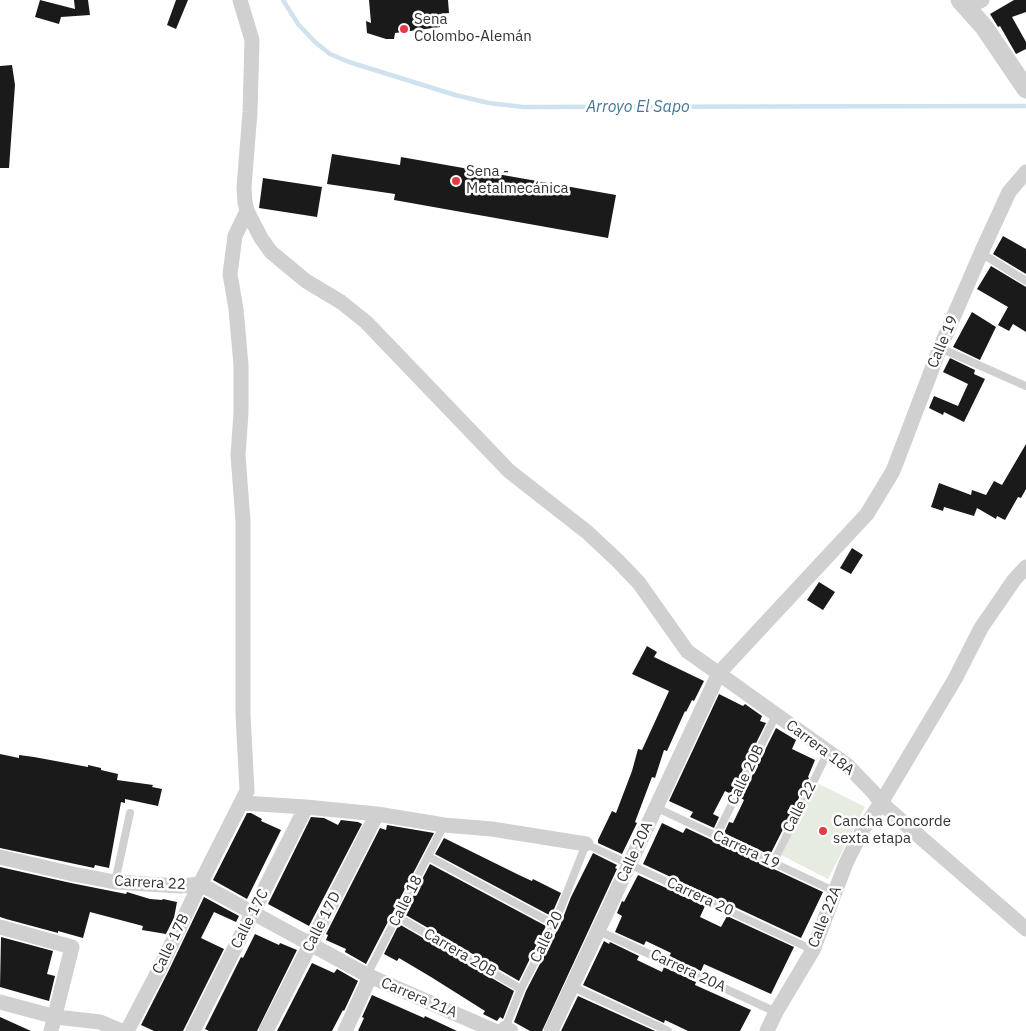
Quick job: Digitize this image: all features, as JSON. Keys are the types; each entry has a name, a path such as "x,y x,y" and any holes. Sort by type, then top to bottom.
{"street":[{"path":"240,0 252,40 250,112 244,187 247,210"},
{"path":"970,2 984,27 1020,72 1026,89"},
{"name":"Calle 19","path":"719,673 866,514 893,471 940,348 981,252 1009,192 1026,172"},
{"name":"Carrera 18A","path":"247,210 271,252 306,281 341,302 373,328 509,472 588,532 618,560 639,583 688,651 847,765 881,803 1026,929"},
{"name":"Calle 17B","path":"127,1031 247,791 242,714 243,521 238,455 241,413 241,366 236,309 230,274 235,236 247,210"},
{"name":"Calle 22A","path":"767,1031 776,1012 813,950 846,863 863,829 881,803 955,679 981,628 1014,580 1026,567"},
{"name":"Calle 20A","path":"551,1031 719,673"},
{"path":"242,803 377,814 586,844"},
{"name":"Calle 17C","path":"193,1031 306,807"},
{"name":"Calle 17D","path":"266,1031 377,814"},
{"name":"Carrera 22","path":"0,856 115,882 180,886 200,884 369,976"},
{"path":"0,927 72,946 54,1024"},
{"name":"Carrera 21A","path":"369,976 503,1030"},
{"name":"Calle 18","path":"346,1031 369,976"},
{"path":"0,1002 54,1024 100,1022 120,1031"}],"lane":[{"path":"981,252 1026,281"},
{"path":"940,348 1026,386"},
{"name":"Calle 20B","path":"716,836 776,715"},
{"name":"Calle 22","path":"772,863 828,752"},
{"name":"Carrera 19","path":"655,807 836,892"},
{"path":"115,882 130,813"},
{"name":"Calle 18","path":"369,976 444,825"},
{"name":"Carrera 20","path":"586,844 813,950"},
{"name":"Calle 20","path":"503,1030 521,989 554,924 586,844"},
{"path":"429,857 554,924"},
{"name":"Carrera 20B","path":"398,917 521,989"},
{"name":"Carrera 20A","path":"599,931 776,1012"},
{"path":"572,986 668,1031"}],"shaded area":[{"name":"Cancha Concorde sexta etapa","path":"817,783 865,807 828,879 781,855"}],"building":[{"path":"40,0 75,9 74,0 88,0 90,15 61,17 59,24 35,17"},
{"path":"176,0 188,0 176,29 167,25"},
{"path":"369,0 448,0 449,13 439,14 440,27 395,33 394,39 386,39 367,33 366,21 371,23"},
{"path":"1014,0 1026,0 1026,12 1012,17 1026,42 1026,49 1016,54 1000,26 998,27 990,14"},
{"path":"12,65 15,85 9,168 0,168 0,66"},
{"path":"332,154 400,165 401,157 616,195 608,238 394,200 395,194 327,184"},
{"path":"263,178 322,187 317,217 259,208"},
{"path":"1003,236 1026,249 1026,274 993,254"},
{"path":"991,266 1026,287 1026,332 1013,324 1009,331 998,325 1008,307 977,289"},
{"path":"972,312 996,327 980,360 953,347"},
{"path":"950,358 975,370 974,374 985,379 964,422 944,412 943,415 929,408 934,396 958,406 968,384 943,372"},
{"path":"1026,444 1026,489 1021,498 1018,497 1005,520 997,516 996,519 977,508 974,516 944,507 943,511 931,507 939,483 971,495 972,490 986,495 994,481 1002,485"},
{"path":"852,548 863,555 851,574 840,568"},
{"path":"819,582 835,592 823,610 807,600"},
{"path":"647,646 657,652 654,657 704,681 694,701 692,700 685,711 667,751 664,750 655,778 652,777 635,822 637,823 622,854 598,843 598,840 612,811 616,813 638,749 642,750 669,691 632,674"},
{"path":"719,694 743,706 745,704 762,716 760,721 766,723 731,794 725,791 713,814 719,817 714,828 690,817 693,812 669,801"},
{"path":"776,728 796,740 792,749 815,760 809,778 770,855 724,833 729,822 733,823 744,800 741,798"},
{"path":"0,754 19,758 19,755 34,757 88,767 88,765 118,774 117,780 153,785 152,787 162,789 158,806 125,799 125,803 121,802 109,868 95,865 94,868 0,848"},
{"path":"247,813 251,813 262,819 261,821 281,830 247,899 213,880"},
{"path":"311,817 324,818 338,825 341,820 362,824 309,926 268,904"},
{"path":"662,823 683,833 686,828 823,892 801,938 643,864"},
{"path":"387,825 434,833 366,964 345,952 346,949 326,940 328,935 326,934 380,828 386,830"},
{"path":"444,838 519,875 532,881 533,879 561,893 551,916 435,854"},
{"path":"593,853 617,865 615,868 617,869 542,1031 530,1031 514,1022 526,991 561,923 571,897"},
{"path":"430,864 546,926 519,981 404,914"},
{"path":"0,867 126,894 127,892 150,899 177,902 174,918 166,934 142,930 143,926 90,912 83,938 6,919 0,917"},
{"path":"638,875 705,906 700,917 721,927 727,916 794,947 771,994 704,964 701,971 669,957 671,953 646,941 644,945 615,932 622,916 617,913"},
{"path":"204,897 239,916 236,922 214,912 201,938 224,949 183,1031 154,1031 141,1025"},
{"path":"399,924 514,991 503,1019 500,1017 497,1021 483,1014 485,1011 431,977 399,958 397,961 384,954"},
{"path":"255,934 279,945 280,943 297,950 257,1031 209,1031 205,1029 241,957 243,958"},
{"path":"1,937 53,951 47,974 55,976 49,1001 0,987"},
{"path":"604,941 639,956 637,960 662,972 664,967 696,982 695,985 751,1010 740,1031 688,1031 665,1020 664,1023 583,985"},
{"path":"312,963 334,973 337,969 358,981 344,1011 332,1031 277,1031"},
{"path":"372,995 424,1018 425,1016 457,1031 358,1031"},
{"path":"578,996 655,1031 561,1031"},
{"path":"0,1017 31,1031 0,1031"}],"waterway":[{"name":"Arroyo El Sapo","path":"283,0 298,24 315,42 330,54 349,62 455,95 489,103 523,107 1026,106"}],"place":[{"name":"Sena Colombo-Alemán","path":"404,29"},
{"name":"Sena - Metalmecánica","path":"456,181"},
{"name":"Cancha Concorde sexta etapa","path":"823,831"}]}
